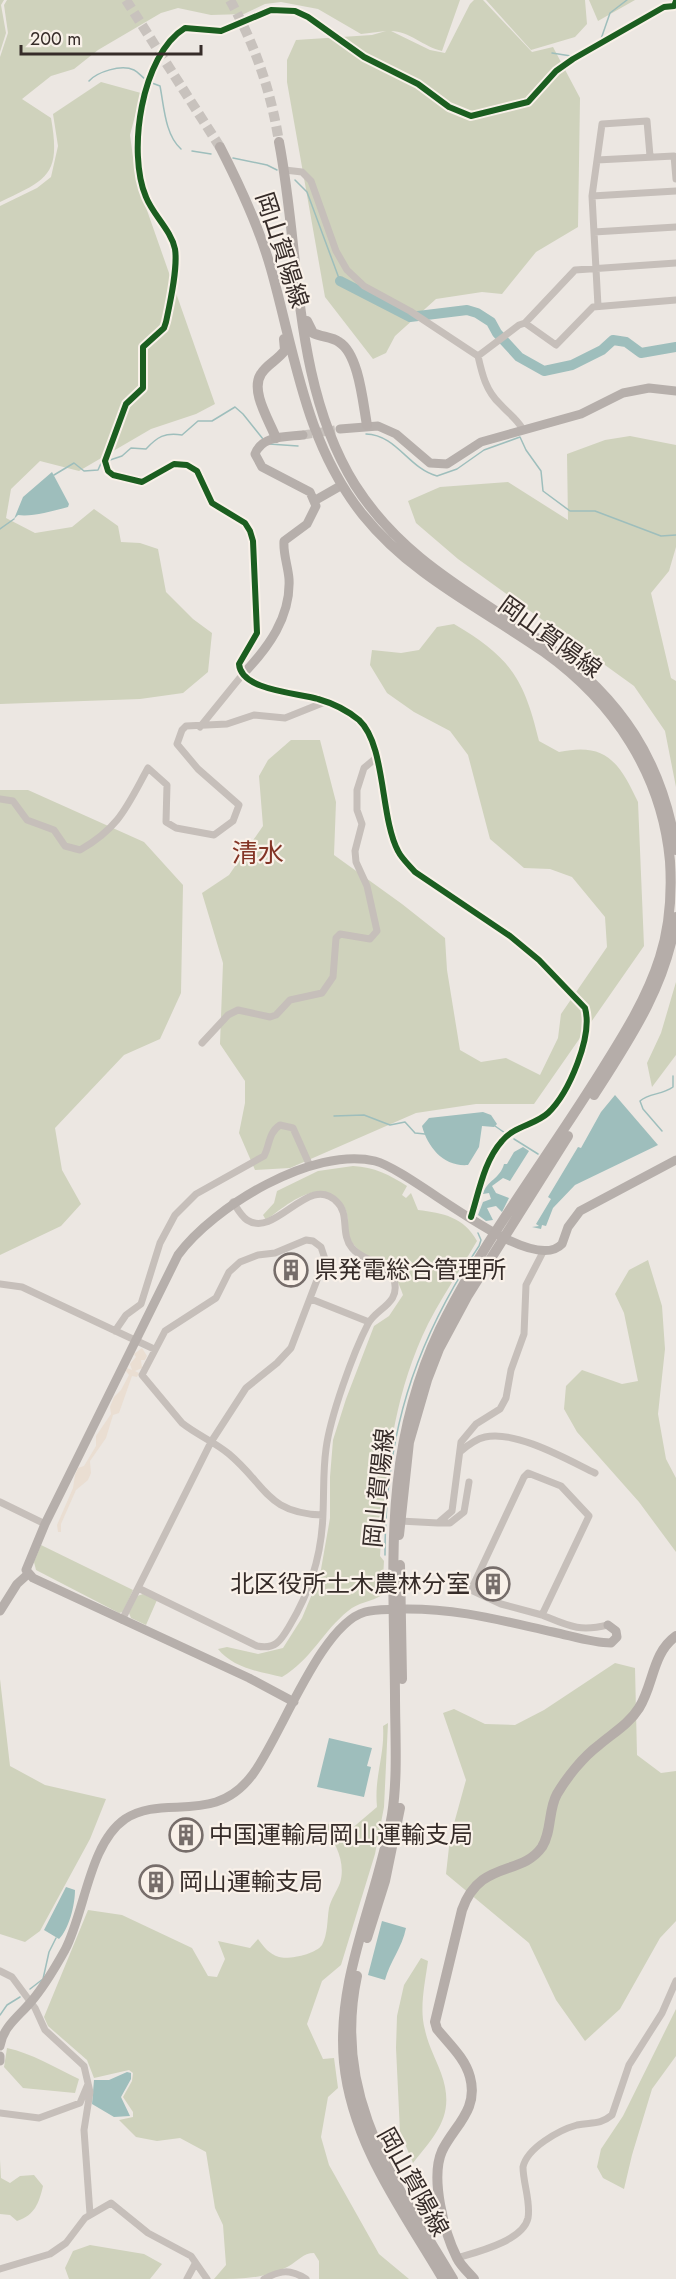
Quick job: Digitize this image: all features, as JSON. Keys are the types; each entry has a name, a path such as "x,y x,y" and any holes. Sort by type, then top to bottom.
{"main road":[{"name":"岡山賀陽線","path":"279,142 285,170 309,359 325,417 341,459 355,483 392,533 439,574 548,646 582,673 612,703 637,735 662,787 676,850"},
{"name":"岡山賀陽線","path":"220,147 259,231 318,442 342,485 377,531 408,562 464,603 544,652 578,679 607,708 631,739 644,764 654,790 666,835 671,892 667,930 650,984 620,1041 500,1236 453,1320 427,1380 409,1442 400,1521 396,1773 392,1813 378,1877 349,1981 344,2008 344,2060 353,2108 374,2162 443,2279"},
{"path":"268,440 257,391 260,375 285,350 274,296 274,283"},
{"path":"299,290 310,331 338,341 350,354 355,364 367,425"},
{"path":"325,338 313,347 312,356 325,417"},
{"path":"275,362 290,368 307,408"},
{"name":"岡山賀陽線","path":"453,2279 382,2159 361,2105 352,2058 355,1983 385,1881 399,1812 403,1773 393,1521 395,1488 403,1438 419,1378 444,1321 641,1019 667,960 676,917"},
{"name":"岡山賀陽線","path":"474,2279 457,2258 441,2204 438,2176 441,2154 471,2106 471,2078 459,2055 437,2029 435,2022 464,1905 480,1880 535,1854 542,1847 553,1803 563,1785 597,1746 630,1721 645,1699 661,1650 676,1636"}],"street":[{"path":"471,1217 486,1168 501,1142 517,1128 547,1114 557,1102 581,1055 587,1017 585,1008 539,960 406,862 395,844 372,743 360,721 325,702 263,686 250,681 243,674 239,664 257,633 253,541 245,523 212,503 197,471 187,465 174,464 142,482 117,477 106,466 105,461 124,408 143,388 143,347 164,328 166,322 176,255 172,242 146,197 137,151 147,84 156,62 185,28 221,31 257,14 283,9 308,17 364,57 418,84 449,107 471,116 528,102 556,71 664,7 674,6 676,1"},
{"path":"598,306 592,196 602,124 646,121 650,156"},
{"path":"597,160 674,156 676,179"},
{"path":"285,170 302,172 311,181 336,251 347,270 364,286 415,314 478,356 483,378 493,396 517,418 522,429"},
{"path":"592,196 676,191"},
{"path":"594,232 676,227"},
{"path":"478,356 500,338 525,323 575,270 676,263"},
{"path":"525,323 556,345 598,306 676,300"},
{"path":"340,429 367,425 386,429 420,458 437,464 447,464 481,442 581,414 623,393 638,389 676,391"},
{"path":"200,727 271,643 281,622 289,588 284,541 312,518 316,506 310,492 259,464 255,454 268,440 303,435"},
{"path":"315,501 342,485"},
{"path":"0,799 13,801 27,820 54,830 65,846 80,850 104,836 112,827 132,801 148,768 167,785 165,822 176,828 214,835 233,821 239,805 198,769 177,744 182,730 186,726 200,727 232,722 254,715 285,718 325,702"},
{"path":"202,1043 228,1015 238,1010 270,1017 276,1015 290,1000 322,993 333,977 336,938 340,934 373,938 376,931 367,886 356,862 355,851 362,824 357,810 357,790 364,768 376,758"},
{"path":"115,1331 126,1315 141,1304 166,1228 196,1194 264,1156 268,1148 269,1136 280,1125 293,1128 310,1166"},
{"path":"28,1574 26,1564 178,1255 204,1225 233,1202 310,1166 344,1158 377,1162 399,1172 500,1236 543,1251 557,1250 573,1218 587,1205 676,1160"},
{"path":"138,1588 257,1646 268,1649 277,1645 308,1590 320,1550 326,1444 339,1398 369,1322 391,1301 394,1281 383,1266 352,1249 345,1237 342,1209 336,1200 327,1195 312,1196 259,1224 245,1219 233,1202"},
{"path":"122,1620 211,1442 246,1388 282,1359 291,1348 324,1263 324,1255 317,1244 306,1240 275,1253 258,1255 240,1262 230,1272 216,1298 165,1331 142,1375 182,1423 211,1442 231,1456 279,1505 299,1514 323,1515"},
{"path":"438,1523 452,1511 454,1505 461,1442 466,1433 500,1409 506,1398 511,1370 524,1334 526,1285 543,1251"},
{"path":"0,1284 22,1287 154,1349"},
{"path":"311,1299 369,1322"},
{"path":"461,1451 478,1439 497,1436 537,1445 595,1473"},
{"path":"0,2046 6,2027 30,2003 65,1950 79,1919 95,1866 121,1823 138,1812 207,1805 233,1793 252,1775 330,1641 347,1623 365,1612 445,1609 611,1643 617,1637 616,1631 608,1625 583,1630 542,1615 501,1604 471,1590 524,1477 528,1473 561,1486 589,1516 542,1615"},
{"path":"400,1521 450,1523 464,1512 469,1482"},
{"path":"0,1502 45,1524"},
{"path":"28,1574 249,1678 294,1702"},
{"path":"0,1611 17,1584 28,1574"},
{"path":"0,1971 12,1977 45,2030 84,2066 90,2092 84,2130 90,2214"},
{"path":"457,2258 496,2246 523,2227 528,2214 523,2177 525,2159 544,2142 560,2133 576,2125 596,2124 612,2115 629,2065 662,2013 676,1981"},
{"path":"0,2056 0,2061"},
{"path":"0,2113 47,2117 80,2103 88,2084"},
{"path":"0,2269 51,2254 66,2243 90,2214 111,2203 148,2233 191,2256 207,2279"},
{"path":"188,2279 195,2264"},
{"path":"264,2279 284,2271 292,2271 306,2279"}],"green space":[{"path":"0,0 4,0 1,5 6,33 0,52"},
{"path":"7,0 460,0 442,51 404,34 391,31 430,50 445,53 470,4 474,0 483,0 532,52 553,47 580,98 578,227 536,252 502,294 482,292 436,299 395,336 386,353 373,359 325,297 287,82 287,60 296,40 372,35 386,31 361,34 318,9 281,2 265,4 244,14 211,15 178,8 161,13 98,50 74,69 51,76 22,99 51,118 54,137 52,164 40,180 0,202 0,57 8,33 4,5"},
{"path":"486,0 585,0 587,24 575,37 531,50"},
{"path":"589,0 635,0 598,21"},
{"path":"101,82 141,93 130,135 136,179 215,404 196,414 151,429 79,471 40,461 11,489 6,518 35,533 72,527 94,509 118,526 121,542 140,543 158,549 166,592 193,619 212,633 208,672 183,693 140,699 0,704 0,206 37,188 51,177 58,146 53,114"},
{"path":"630,436 676,445 676,547 669,571 651,593 671,678 676,681 676,787 665,731 634,686 458,559 416,523 408,501 440,487 508,482 568,520 567,454 605,440"},
{"path":"454,624 489,647 512,671 527,701 539,741 559,752 588,750 600,753 609,758 624,776 638,802 644,946 534,1104 476,1104 416,1113 290,1168 255,1170 239,1133 245,1103 245,1081 220,1044 223,963 202,893 229,875 263,826 259,776 268,760 291,740 320,740 336,802 334,855 445,938 447,970 460,1050 481,1062 506,1058 540,1075 558,1038 561,1014 607,947 605,917 572,877 550,869 524,868 490,839 468,755 450,731 414,712 387,693 370,665 372,650 401,653 419,650 437,627"},
{"path":"0,790 28,790 144,842 183,885 181,993 160,1039 124,1055 55,1128 62,1170 81,1204 61,1226 0,1255"},
{"path":"676,982 676,1055 652,1087 647,1063 661,1033"},
{"path":"353,1166 375,1170 401,1182 407,1186 402,1195 406,1198 411,1193 418,1210 459,1221 466,1226 477,1241 428,1324 406,1380 398,1408 385,1496 380,1556 384,1561 382,1595 348,1611 301,1662 282,1677 239,1665 218,1649 227,1647 258,1654 283,1648 302,1618 320,1575 330,1518 333,1440 374,1326 389,1316 403,1295 393,1273 362,1253 351,1242 345,1208 338,1199 320,1192 310,1193 266,1220 263,1215 274,1203 277,1191 318,1171"},
{"path":"648,1260 662,1306 665,1349 658,1414 666,1459 676,1478 676,1552 639,1502 577,1432 564,1409 566,1386 582,1370 622,1384 638,1381 624,1313 615,1294 629,1270"},
{"path":"41,1545 133,1590 123,1612 119,1613 36,1570 34,1562"},
{"path":"143,1594 157,1600 146,1625 131,1618 129,1613 137,1596"},
{"path":"615,1663 635,1668 637,1755 661,1773 676,1771 676,1921 660,1938 620,2009 585,2041 556,2000 529,1943 446,1874 450,1838 466,1780 443,1713 454,1709 485,1724 515,1725 544,1710"},
{"path":"0,1679 10,1766 45,1785 106,1799 90,1839 40,1931 25,1942 0,1934"},
{"path":"388,1723 384,1807 375,1854 341,1965 322,1981 307,2024 323,2059 334,2058 338,2088 328,2097 321,2137 329,2165 379,2254 409,2279 319,2279 319,2261 314,2253 310,2253 271,2274 214,2279 226,2265 223,2225 215,2208 206,2152 180,2138 157,2141 136,2137 119,2120 133,2117 133,2112 123,2097 132,2081 133,2073 129,2070 94,2078 87,2060 48,2026 44,2017 88,1910 122,1915 192,1948 208,1976 217,1977 225,1959 218,1941 250,1948 258,1939 275,1956 283,1958 302,1956 319,1948 325,1936 331,1901 342,1875 339,1853 323,1827 325,1823 350,1830 377,1807 376,1796 383,1726"},
{"path":"421,1958 428,1961 423,1996 423,2022 441,2073 446,2100 442,2122 413,2163 400,2132 396,2048 397,2016 404,1985"},
{"path":"676,2009 676,2056 652,2089 624,2189 603,2178 597,2167 601,2149 623,2116"},
{"path":"7,2048 34,2057 79,2079 75,2093 23,2088 4,2067"},
{"path":"0,2160 1,2178 10,2183 20,2176 34,2175 43,2186 35,2208 17,2221 10,2215 0,2214"},
{"path":"90,2245 144,2254 162,2264 150,2279 69,2279 65,2268 73,2251"}],"shaded area":[{"path":"142,1348 147,1356 145,1360 141,1360 142,1368 135,1371 139,1373 137,1377 132,1376 119,1413 113,1415 106,1438 90,1461 91,1473 88,1480 76,1490 61,1524 61,1532 58,1532 57,1525 73,1488 78,1468 84,1466 96,1446 96,1436 111,1414 110,1407 114,1397 121,1390 129,1375 127,1368 132,1370 130,1364 136,1357 134,1354"}],"water":[{"path":"52,472 69,504 68,507 49,512 18,515 14,519 23,497"},
{"path":"615,1095 658,1145 575,1185 553,1208 546,1226 542,1225 541,1229 532,1227 539,1226 536,1224 551,1199 548,1197 578,1147 581,1148 601,1112"},
{"path":"483,1112 491,1115 497,1124 494,1127 482,1126 479,1147 468,1165 459,1165 444,1159 428,1142 422,1126 429,1118"},
{"path":"523,1147 529,1151 510,1181 503,1178 492,1186 496,1193 509,1198 502,1212 496,1206 487,1208 493,1220 486,1221 478,1215 483,1202 491,1199 489,1193 483,1194 485,1189 500,1173 514,1152"},
{"path":"329,1738 372,1748 367,1766 371,1767 364,1797 317,1787"},
{"path":"66,1887 75,1890 74,1903 71,1916 59,1939 44,1930"},
{"path":"382,1921 406,1928 385,1980 368,1975"},
{"path":"127,2072 131,2073 131,2079 121,2097 130,2116 114,2117 92,2104 94,2080 109,2080"}],"waterway":[{"path":"601,39 610,13 627,0"},
{"path":"552,53 571,56"},
{"path":"89,81 103,72 116,68 129,68 145,79"},
{"path":"152,83 160,86 168,128 181,149"},
{"path":"192,151 211,154"},
{"path":"233,158 267,165 277,170"},
{"path":"295,180 307,192 340,281"},
{"path":"340,281 410,317 467,310 477,313 491,322 497,333 519,357 544,371 572,365 602,350 613,340 626,342 641,353 676,347"},
{"path":"110,460 122,456 131,448 146,449 162,436 182,435 198,421 212,421 235,407 263,439"},
{"path":"366,434 386,440 418,466 437,476 457,469 484,450 520,437 541,471 543,491 570,511 595,511 661,536 676,535"},
{"path":"269,444 298,446"},
{"path":"54,475 74,463 84,471 98,470 102,461"},
{"path":"0,529 14,519"},
{"path":"662,1131 643,1109 640,1101 673,1087 673,1076"},
{"path":"334,1116 364,1115 390,1125 405,1122 415,1133 425,1134"},
{"path":"495,1126 505,1133"},
{"path":"514,1139 538,1154"},
{"path":"385,1555 390,1470 407,1393 436,1319 479,1246 481,1240 478,1233"},
{"path":"30,1989 43,1979 49,1952 56,1938"},
{"path":"0,2015 7,2005 20,1997"}],"tunnel":[{"path":"126,0 220,147"},
{"path":"230,0 261,69 279,142"},
{"path":"303,435 335,430"}],"cycle path":[{"path":"471,1217 483,1177 496,1149 512,1132 548,1113 564,1092 577,1064 586,1033 585,1008 539,960 510,936 415,872 404,859 392,837 374,746 368,731 359,720 334,705 260,685 242,673 239,664 257,633 253,541 245,523 212,503 197,471 187,465 174,464 142,482 113,475 108,471 105,461 126,404 143,388 143,347 164,328 175,275 176,257 173,242 149,204 140,178 138,131 142,106 148,82 158,60 170,41 185,28 221,31 271,10 295,11 308,17 364,57 418,84 449,107 471,116 528,102 556,71 573,59 664,7 674,6 676,1"}],"place":[{"name":"県発電総合管理所","path":"291,1270"},
{"name":"北区役所土木農林分室","path":"493,1584"},
{"name":"中国運輸局岡山運輸支局","path":"186,1835"},
{"name":"岡山運輸支局","path":"156,1882"}],"district":[{"name":"清水","path":"258,853"}]}
